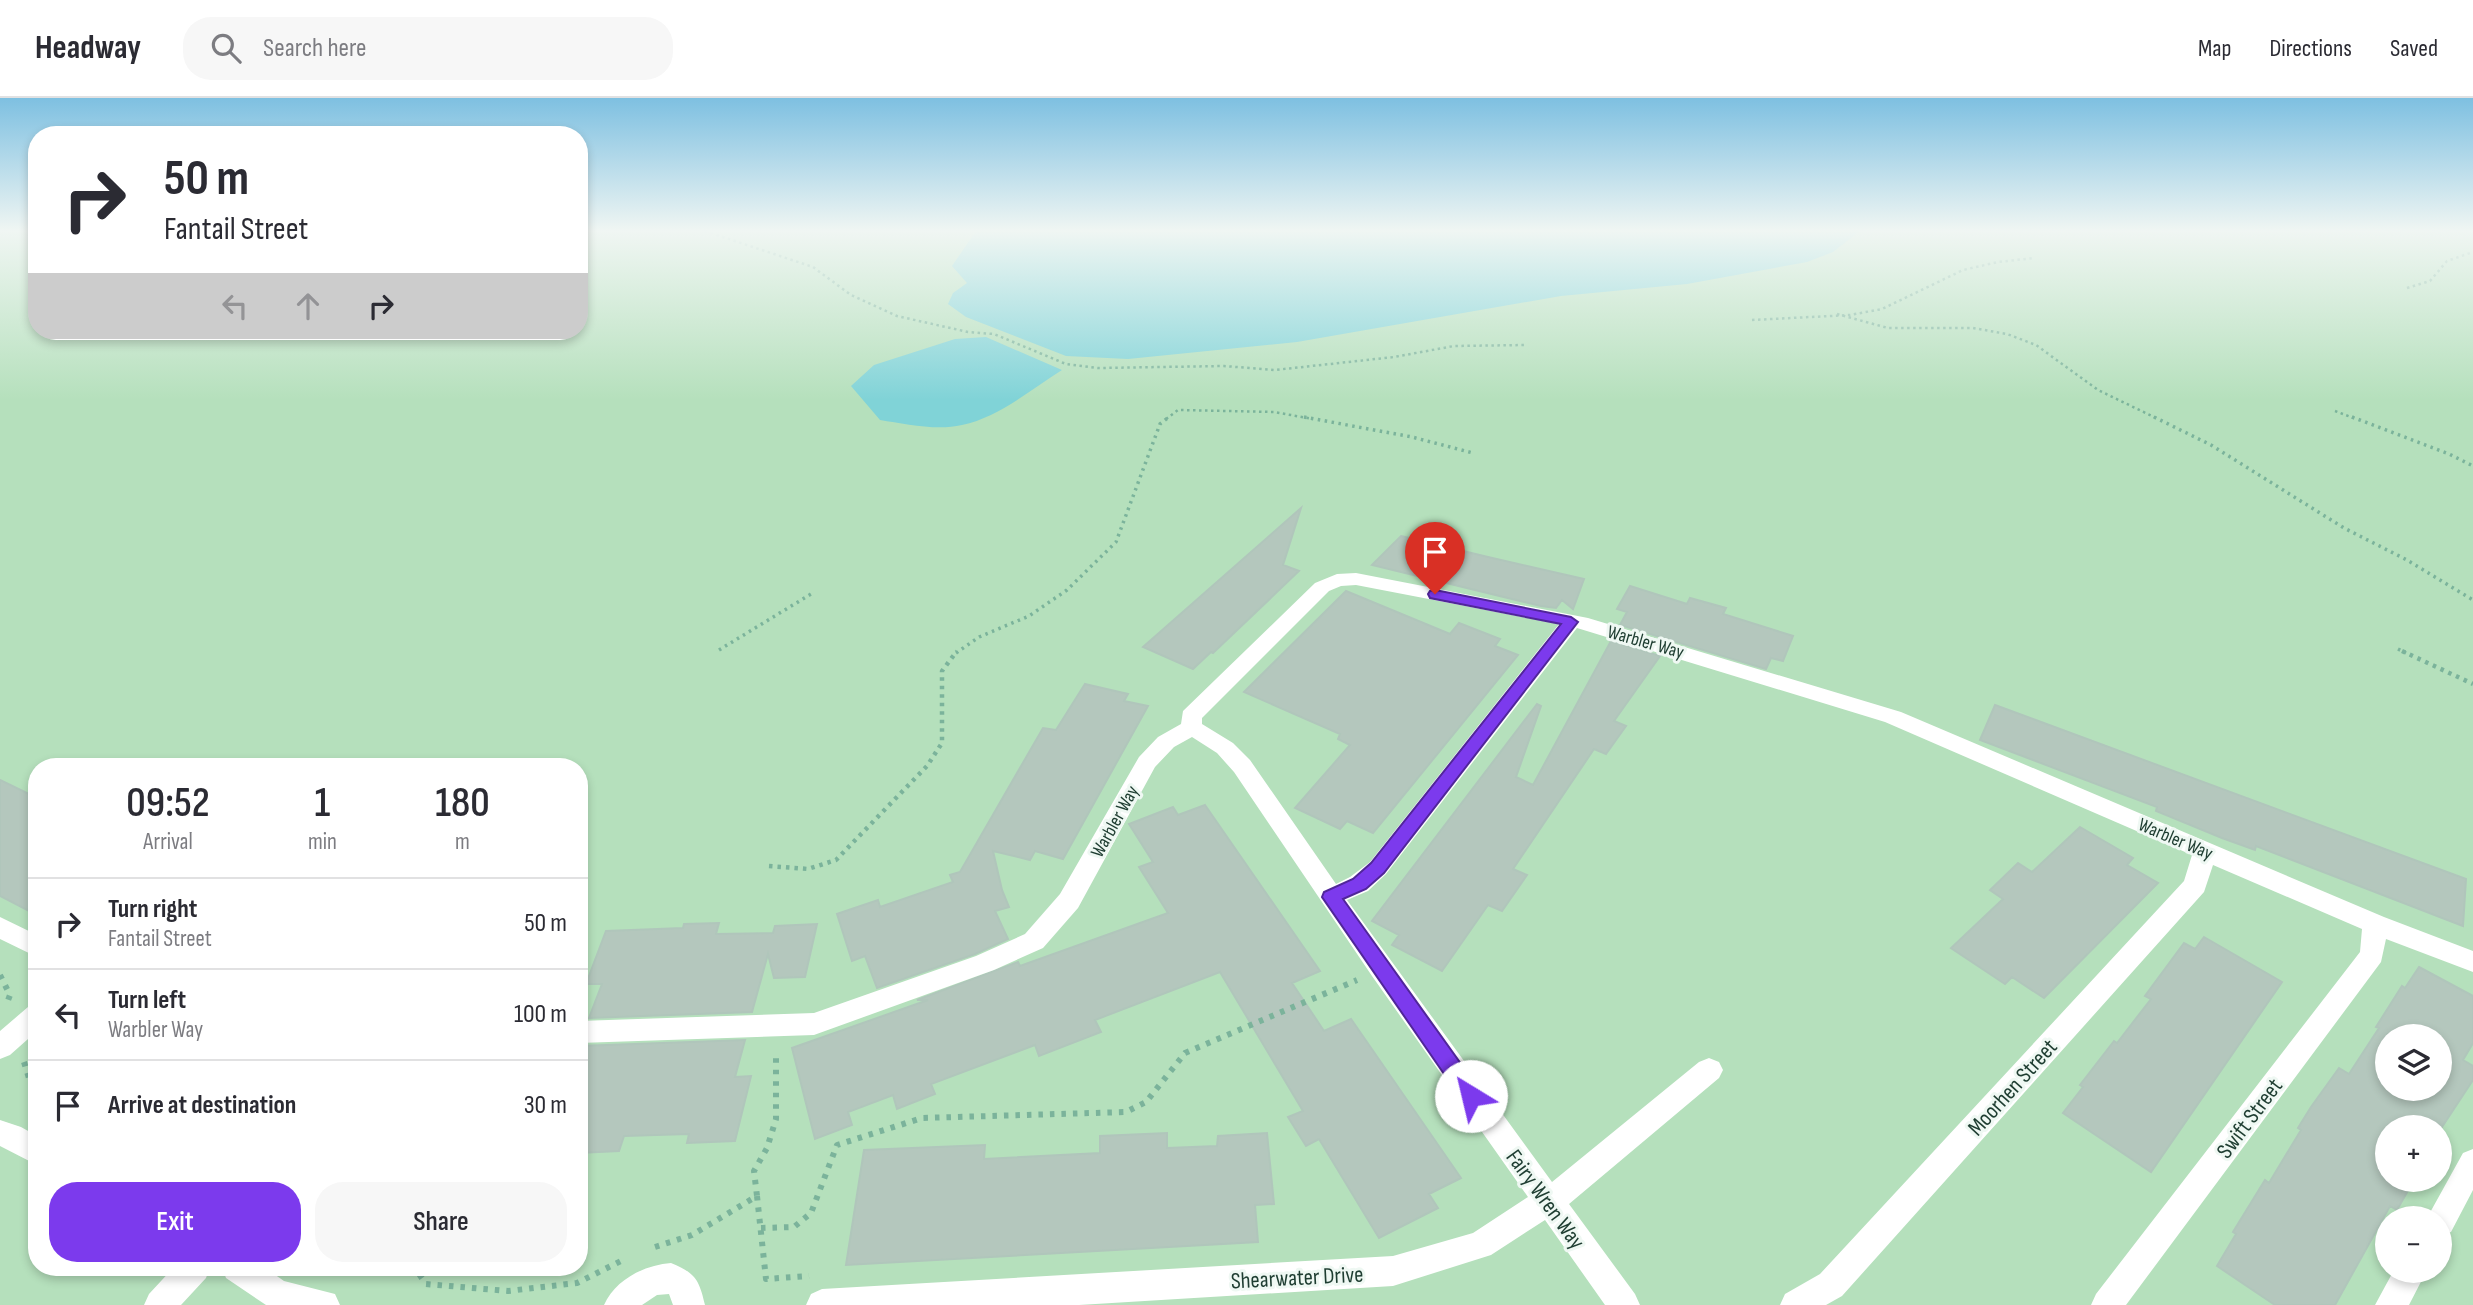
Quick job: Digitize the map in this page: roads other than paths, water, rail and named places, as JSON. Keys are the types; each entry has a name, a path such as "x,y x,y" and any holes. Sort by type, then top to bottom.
{"street":[{"name":"Warbler Way","path":"588,1032 814,1024 985,963 1034,941 1069,901 1147,762 1166,742 1192,727 1191,716 1322,587 1337,580 1356,579 1571,622 1681,650 1893,717 2375,924 2473,962"},
{"path":"1331,897 1359,884 1378,868 1571,622"},
{"name":"Fairy Wren Way","path":"1192,727 1225,748 1242,766 1381,970 1546,1202 1624,1305"},
{"name":"Moorhen Street","path":"1796,1305 1831,1285 2195,885 2206,850"},
{"name":"Swift Street","path":"2107,1305 2372,955 2375,924"},
{"path":"0,927 28,942"},
{"path":"0,1047 28,1023"},
{"name":"Shearwater Drive","path":"822,1305 1394,1271 1480,1245 1571,1186 1709,1070"},
{"path":"0,1133 28,1146"},
{"path":"2449,1206 2473,1163"},
{"path":"160,1305 187,1276"},
{"path":"250,1276 278,1295 324,1305"},
{"path":"620,1305 632,1291 649,1280 668,1278 681,1284 688,1294 689,1305"},
{"path":"2391,1305 2404,1283"}],"water":[{"path":"961,287 1652,287 1561,296 1297,342 1128,359 1066,356 966,317 948,304 953,293"},
{"path":"986,337 1062,370 989,416 952,427 880,420 851,386 874,365 955,339"}]}
